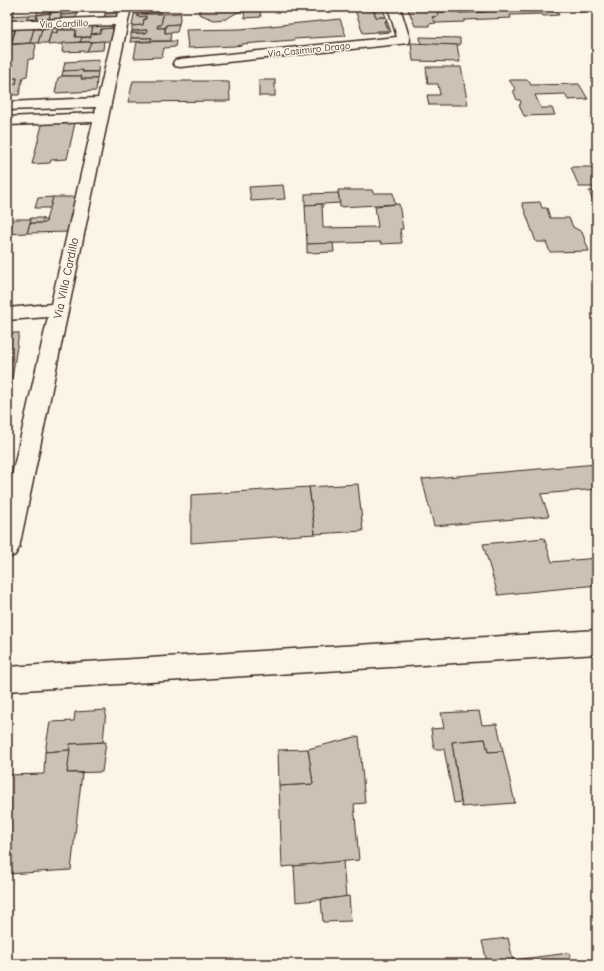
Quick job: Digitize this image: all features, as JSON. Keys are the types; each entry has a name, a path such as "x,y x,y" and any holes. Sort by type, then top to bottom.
{"street":[{"name":"Via Casimiro Drago","path":"180,63 404,40 394,7"},
{"name":"Via Cardillo","path":"7,24 123,14"},
{"name":"Via Villa Cardillo","path":"7,548 123,14"},
{"path":"7,106 102,109"},
{"path":"7,122 102,109"},
{"path":"7,314 59,310"},
{"path":"7,679 597,642"}],"building":[{"path":"9,7 15,7 13,16 7,16"},
{"path":"38,7 51,7 50,13 37,15"},
{"path":"51,7 90,7 78,9 77,14 61,15 61,11 50,13"},
{"path":"107,7 119,7 117,13 105,14"},
{"path":"161,7 182,7 182,8 161,9"},
{"path":"199,7 259,7 261,17 245,18 244,12 238,12 226,19 214,20 199,14"},
{"path":"354,7 372,7 376,17 386,17 387,21 385,21 389,31 363,33"},
{"path":"372,7 382,7 386,17 376,17"},
{"path":"452,7 531,8 459,13 458,10 444,10 444,12 437,12 439,16 432,17 436,23 429,24 429,26 415,26 408,9"},
{"path":"531,7 553,7 559,15 510,15 511,18 436,23 432,17 439,16 437,12 444,12 444,10 458,10 459,13"},
{"path":"597,7 597,11 579,12 575,8"},
{"path":"161,8 161,13 134,14 135,9"},
{"path":"61,11 61,20 49,20 50,13"},
{"path":"50,13 49,20 36,21 37,15"},
{"path":"117,13 117,17 106,19 106,17 104,17 105,14"},
{"path":"181,13 179,24 166,25 165,28 157,28 158,25 161,25 163,14"},
{"path":"77,14 76,19 61,20 61,15"},
{"path":"134,14 138,14 138,17 146,16 143,25 132,26"},
{"path":"138,14 163,14 161,25 158,25 157,28 165,28 165,33 171,32 170,41 151,41 152,38 131,38 131,33 146,33 147,30 132,31 132,26 143,25 144,19 146,19 146,16 138,17"},
{"path":"28,15 37,15 36,21 26,21"},
{"path":"28,15 26,21 9,21 10,18 7,18 7,16"},
{"path":"340,19 346,36 294,39 234,46 188,48 186,30 240,29"},
{"path":"385,21 387,21 391,32 378,33 377,31 389,31"},
{"path":"114,23 113,28 101,29 100,33 91,34 93,24"},
{"path":"93,24 91,37 75,37 76,30 57,30 57,33 51,33 53,25"},
{"path":"179,24 177,32 165,33 166,25"},
{"path":"53,25 48,43 38,43 42,29 34,29 30,43 11,44 17,26"},
{"path":"113,28 112,41 80,42 81,38 91,37 91,34 100,33 101,29"},
{"path":"34,29 42,29 38,43 30,43"},
{"path":"7,30 15,30 11,43 7,43"},
{"path":"57,30 76,30 75,37 82,37 80,42 48,45 51,33 57,33"},
{"path":"147,30 146,33 131,33 132,31"},
{"path":"420,37 460,38 460,45 421,44"},
{"path":"131,38 152,38 151,41 130,42"},
{"path":"104,41 103,50 87,51 91,42"},
{"path":"176,41 175,47 164,48 162,57 134,58 137,42"},
{"path":"91,42 87,51 62,52 63,43"},
{"path":"33,43 36,45 33,59 29,59 27,76 23,77 19,95 7,95 7,85 16,84 17,78 7,79 7,45"},
{"path":"411,43 457,45 460,62 413,61"},
{"path":"99,60 98,72 63,71 65,62"},
{"path":"426,67 461,67 468,105 429,105 427,95 440,95 438,84 428,84"},
{"path":"83,70 82,72 98,72 97,79 81,79 82,76 62,76 63,71"},
{"path":"62,76 82,76 81,79 97,79 96,91 55,93 58,78"},
{"path":"17,78 16,84 7,85 7,79"},
{"path":"259,80 275,80 275,96 259,96"},
{"path":"509,80 528,80 531,85 579,84 588,99 568,100 565,94 535,95 541,108 552,108 555,115 524,116 519,105 521,104 520,100 517,100 513,90 516,90"},
{"path":"133,81 229,82 230,101 128,102"},
{"path":"43,121 61,121 60,124 75,123 67,159 51,160 50,163 32,164"},
{"path":"571,167 597,167 597,212 589,191 596,191 593,187 579,187"},
{"path":"283,185 285,199 251,201 249,187"},
{"path":"338,190 372,190 373,193 393,193 395,204 340,207"},
{"path":"338,193 340,203 305,205 305,194"},
{"path":"53,197 79,197 70,232 27,233 30,223 45,223"},
{"path":"53,197 50,208 35,208 38,198"},
{"path":"540,202 542,208 547,208 550,218 569,218 573,227 582,232 589,251 550,252 546,242 536,242 522,203"},
{"path":"322,204 323,228 378,227 375,206 399,204 403,229 400,229 402,243 381,244 381,242 307,244 305,205"},
{"path":"31,218 43,218 42,220 47,220 45,223 30,223"},
{"path":"14,219 31,219 27,233 8,234"},
{"path":"333,243 334,252 307,253 307,244"},
{"path":"7,333 19,333 7,412"},
{"path":"597,464 597,489 541,494 549,516 434,526 422,479"},
{"path":"358,484 363,531 315,534 309,487"},
{"path":"309,487 315,534 191,543 191,495"},
{"path":"544,538 552,562 597,558 597,585 498,595 483,544"},
{"path":"106,710 103,742 70,744 70,750 45,752 50,722 74,721 75,712"},
{"path":"479,711 482,725 497,724 503,751 488,752 485,739 452,742 461,802 454,803 444,749 434,749 431,729 444,728 441,713"},
{"path":"359,736 365,803 354,804 359,860 282,867 279,786 313,784 308,749"},
{"path":"485,739 488,752 503,751 515,803 462,807 452,742"},
{"path":"106,742 102,772 67,773 70,744"},
{"path":"308,749 313,784 279,786 278,750"},
{"path":"70,750 67,773 82,773 71,870 7,874 7,775 44,774 45,752"},
{"path":"343,861 346,897 296,902 294,866"},
{"path":"349,896 351,921 323,922 321,900"},
{"path":"508,938 513,960 569,953 572,964 494,964 493,961 487,962 482,941"}]}
